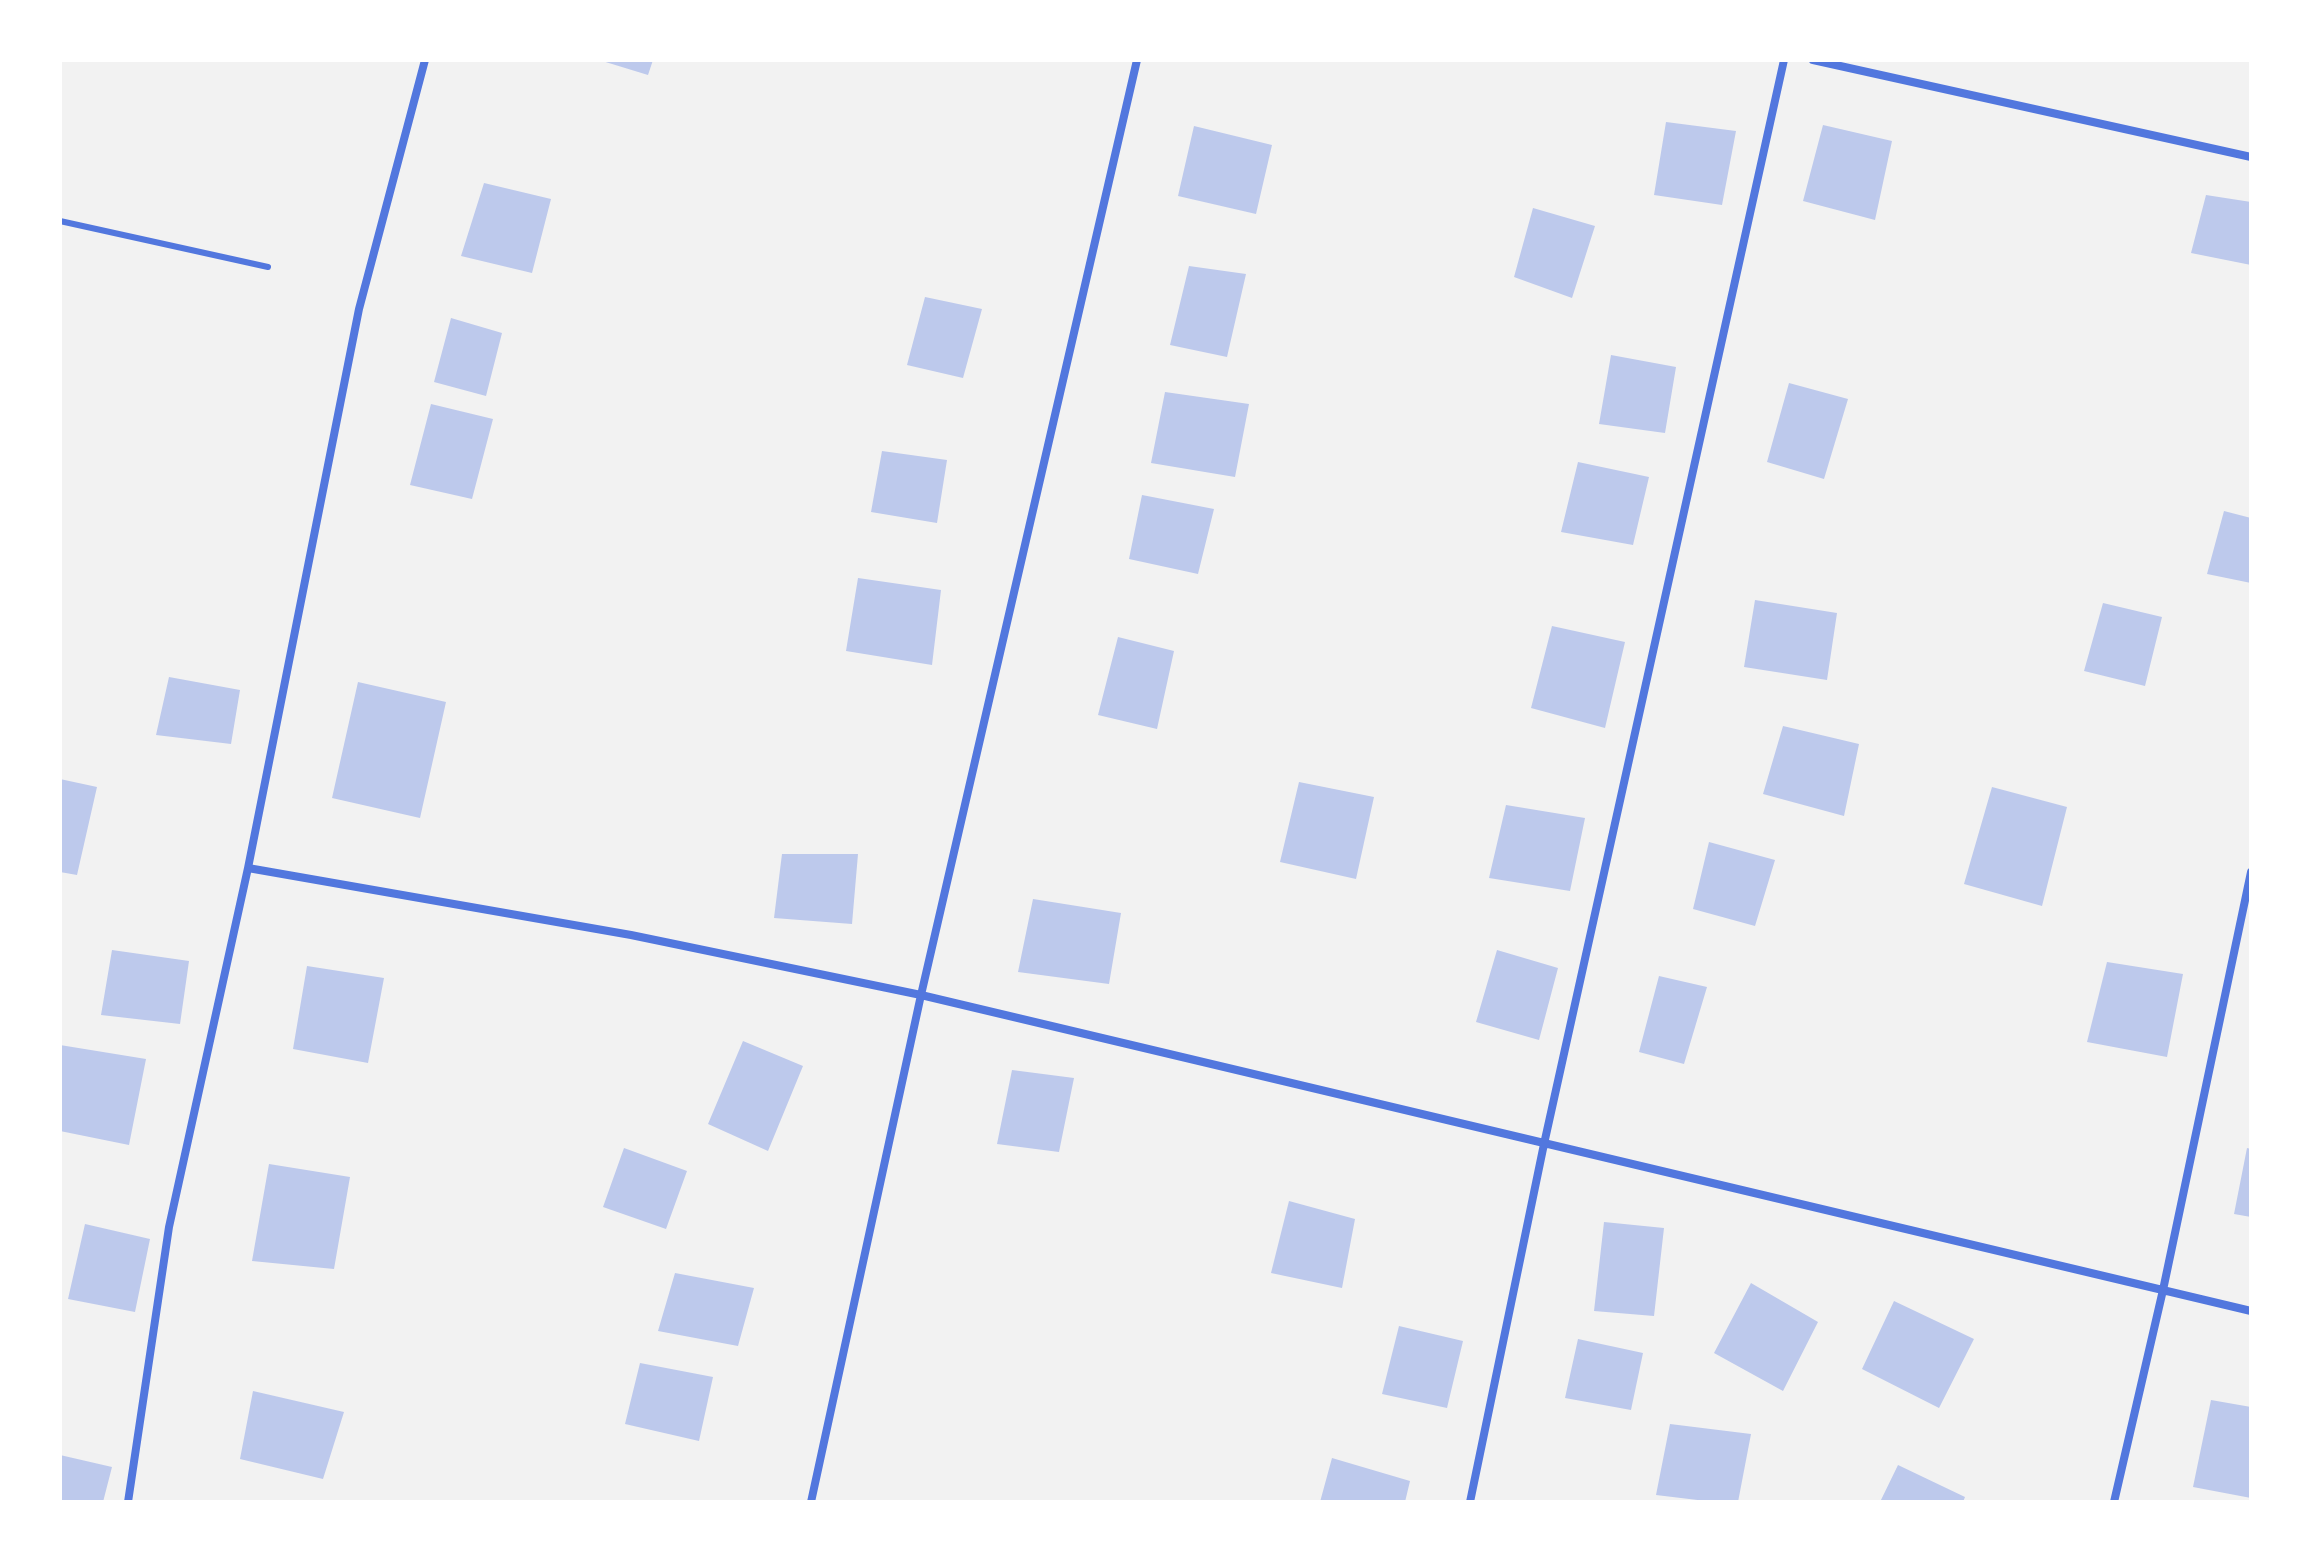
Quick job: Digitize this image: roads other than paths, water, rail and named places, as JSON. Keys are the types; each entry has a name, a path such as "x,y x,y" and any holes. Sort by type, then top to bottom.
{"street":[{"path":"128,1502 169,1227 248,868 359,309 425,60"},
{"path":"811,1502 921,995 1137,60"},
{"path":"1470,1502 1544,1144 1784,60"},
{"path":"1813,60 2251,157"},
{"path":"248,868 631,935 921,995 2251,1311"},
{"path":"2114,1502 2163,1290 2251,872"}],"lane":[{"path":"60,221 268,267"}]}
